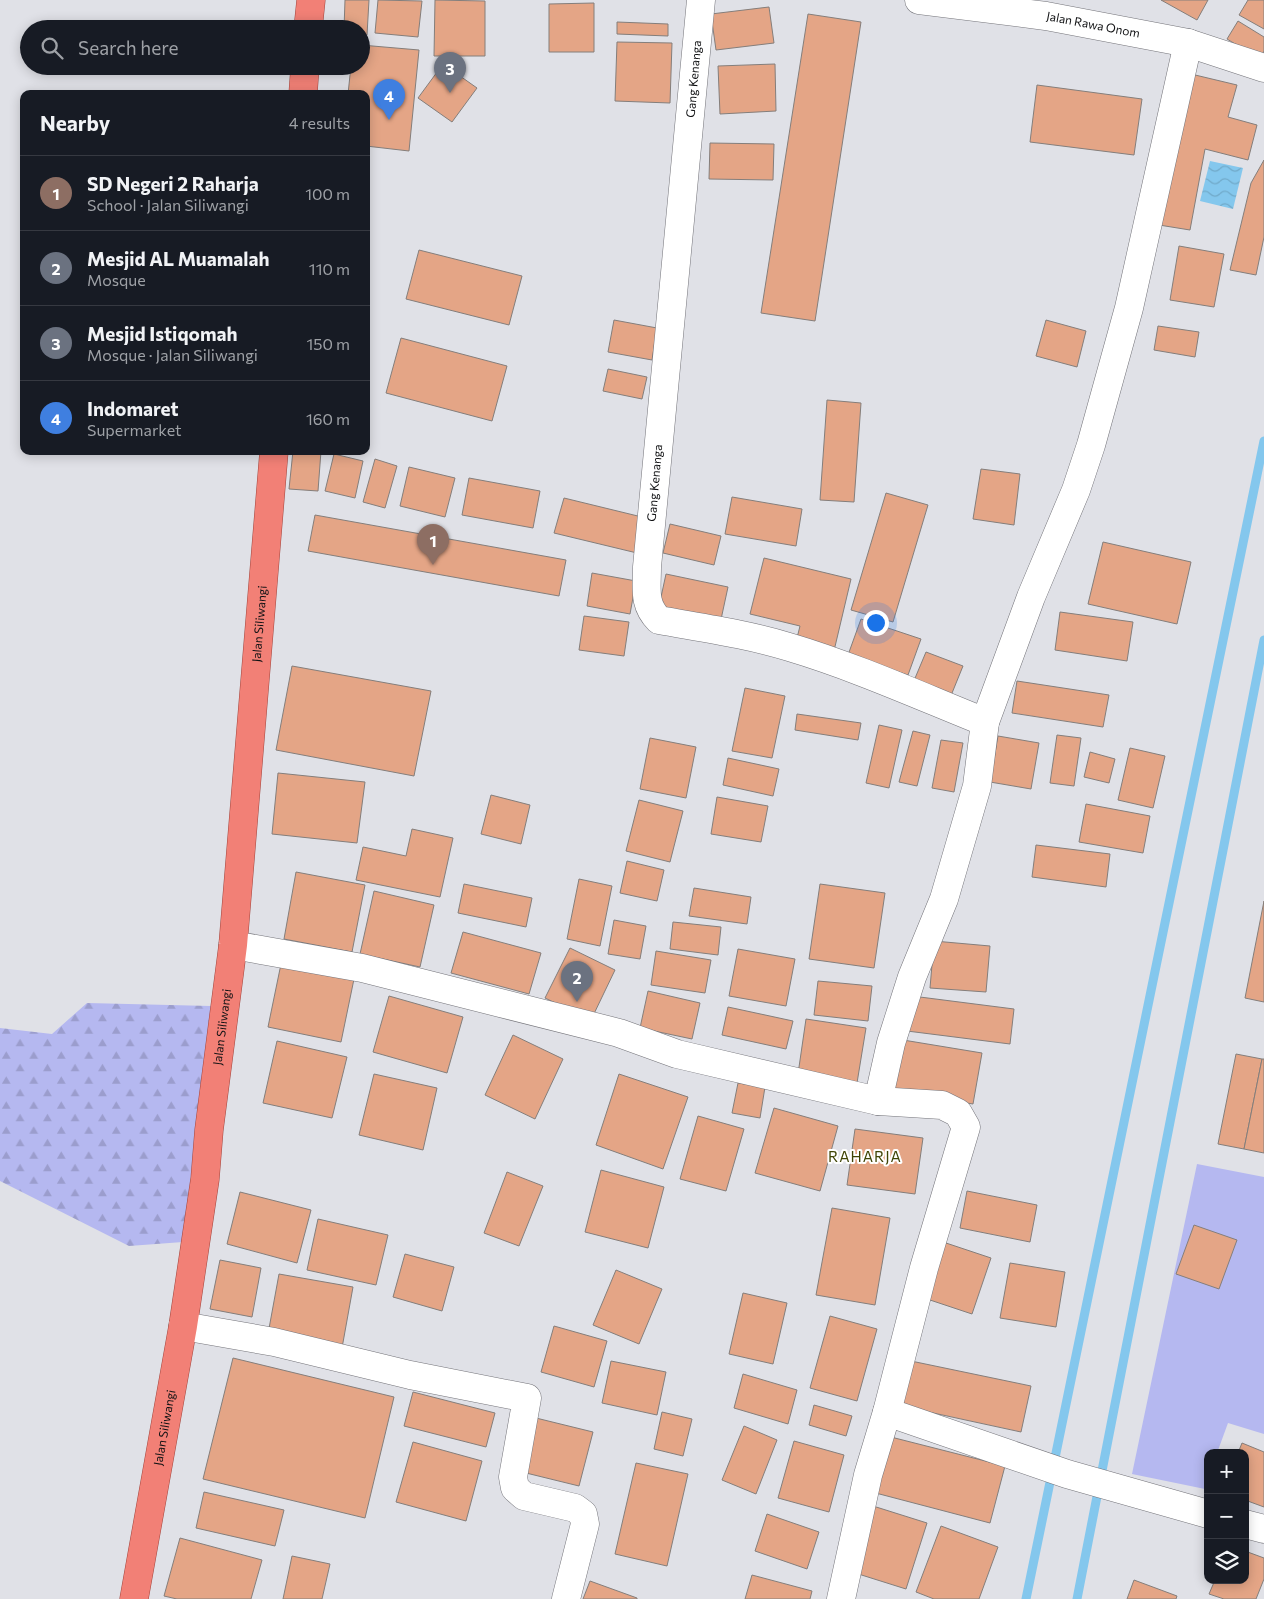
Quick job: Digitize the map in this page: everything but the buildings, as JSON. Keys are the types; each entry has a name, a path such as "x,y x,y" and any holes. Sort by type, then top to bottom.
{"highway":[{"path":"309,20 311,0"},
{"path":"303,90 304,75"},
{"name":"Jalan Siliwangi","path":"134,1599 183,1326 205,1179 209,1130 233,945 274,455"}],"street":[{"name":"Gang Kenanga","path":"701,0 647,567 648,605 651,612 659,620 743,634 788,646 830,660 985,722"},
{"name":"Jalan Rawa Onom","path":"918,0 1046,16 1188,43 1264,68"},
{"path":"878,1101 891,1043 912,978 944,899 977,786 985,722 1031,597 1076,490 1092,445 1130,308 1188,43"},
{"path":"233,945 362,968 619,1033 677,1054 878,1101 942,1105 958,1113 966,1127 924,1268 888,1412 868,1475 842,1599"},
{"path":"183,1326 274,1342 410,1375 527,1398 513,1477 515,1488 524,1496 575,1508 583,1514 585,1524 566,1599"},
{"path":"888,1412 1040,1465 1204,1513"},
{"path":"1249,1525 1264,1529"}],"green space":[{"path":"87,1003 211,1006 183,1242 129,1246 0,1181 0,1028 52,1034"},
{"path":"1197,1164 1264,1177 1264,1434 1228,1423 1218,1449 1204,1449 1204,1489 1132,1474"}],"water":[{"path":"1210,161 1243,168 1233,209 1200,201"}],"waterway":[{"path":"1026,1599 1264,441"},
{"path":"1077,1599 1264,640"}],"place":[{"name":"Mesjid Istiqomah","path":"450,93"},
{"name":"Indomaret","path":"389,120"},
{"name":"SD Negeri 2 Raharja","path":"433,565"},
{"name":"Mesjid AL Muamalah","path":"577,1002"}],"district":[{"name":"RAHARJA","path":"865,1157"}]}
